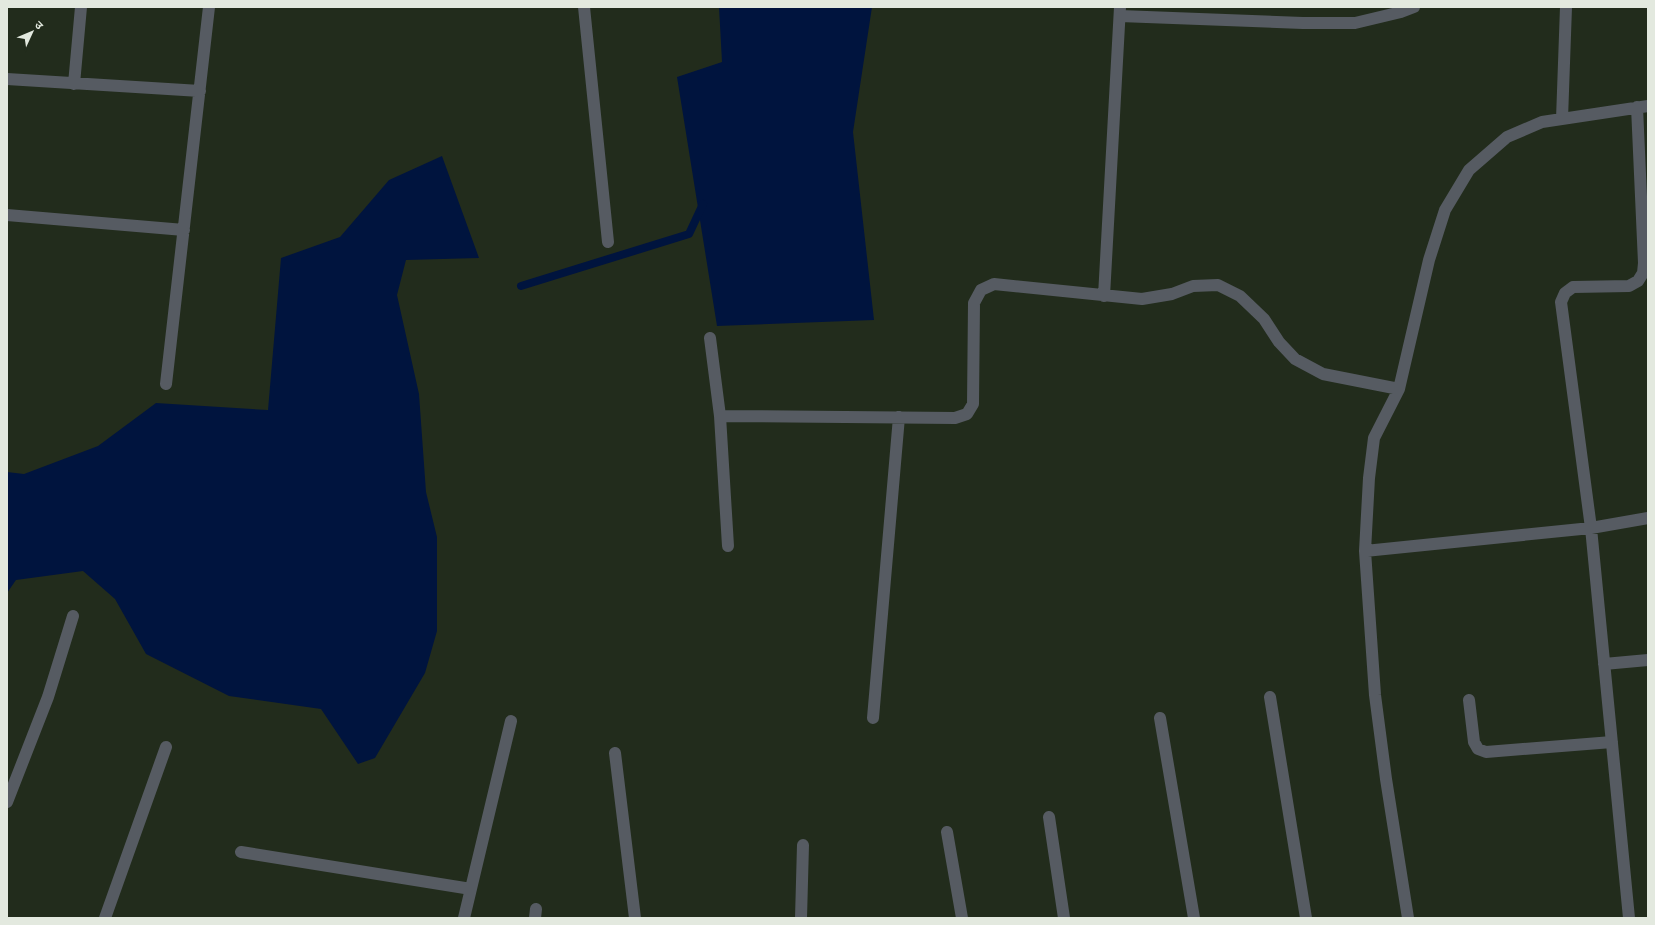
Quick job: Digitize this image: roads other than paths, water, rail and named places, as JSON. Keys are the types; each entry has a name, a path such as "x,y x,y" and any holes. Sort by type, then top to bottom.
{"street":[{"path":"74,84 81,7"},
{"path":"166,384 209,7"},
{"path":"584,7 608,242"},
{"path":"1104,296 1120,12 1303,24 1355,23 1401,12 1414,7"},
{"path":"1562,119 1566,7"},
{"path":"7,79 200,91"},
{"path":"1408,918 1386,779 1375,695 1365,551 1368,478 1374,438 1399,389 1429,260 1445,210 1469,170 1507,137 1542,122 1642,106 1643,273 1638,282 1629,286 1573,287 1565,293 1561,302 1591,528 1629,918"},
{"path":"7,215 184,230"},
{"path":"720,416 955,418 967,414 973,404 974,303 981,290 994,284 1142,299 1172,294 1193,286 1218,285 1240,296 1264,319 1279,342 1295,359 1323,374 1399,389"},
{"path":"710,338 720,416 728,546"},
{"path":"873,718 899,418"},
{"path":"1365,551 1591,528 1648,518"},
{"path":"7,802 48,697 73,616"},
{"path":"1604,664 1648,660"},
{"path":"1270,697 1306,918"},
{"path":"1469,700 1474,742 1478,749 1486,752 1612,742"},
{"path":"1160,718 1194,918"},
{"path":"464,918 511,721"},
{"path":"105,918 166,747"},
{"path":"615,753 635,918"},
{"path":"1049,817 1064,918"},
{"path":"947,832 962,918"},
{"path":"801,918 803,845"},
{"path":"241,852 471,889"}],"water":[{"path":"719,7 872,7 853,132 874,320 717,326 677,77 722,62"},
{"path":"442,156 479,258 406,260 397,295 419,394 426,492 437,537 437,631 425,673 375,758 358,764 321,709 229,696 146,654 115,599 83,571 16,580 7,593 7,472 24,474 98,446 156,403 268,410 281,258 340,237 389,180"}],"waterway":[{"path":"521,286 689,234 703,204"}]}
